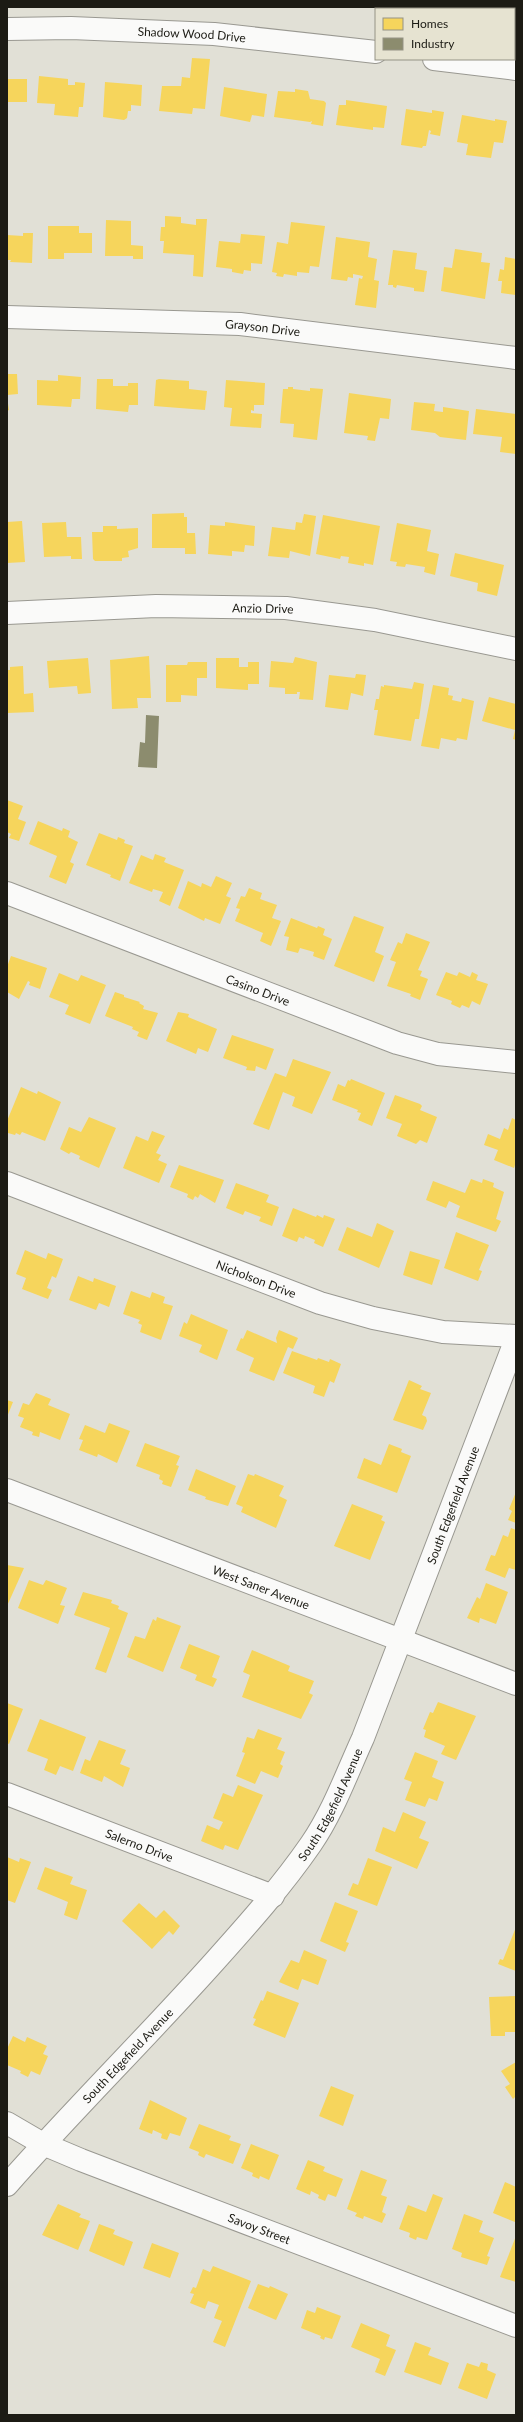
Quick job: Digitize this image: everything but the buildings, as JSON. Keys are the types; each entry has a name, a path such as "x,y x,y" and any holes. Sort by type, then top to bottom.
{"street":[{"name":"Shadow Wood Drive","path":"7,29 71,28 214,34 375,52"},
{"path":"448,60 492,63 516,69"},
{"name":"Grayson Drive","path":"7,317 240,324 516,358"},
{"name":"Anzio Drive","path":"7,614 156,606 286,608 376,620 516,649"},
{"name":"Casino Drive","path":"7,893 397,1044 438,1054 516,1062"},
{"name":"Nicholson Drive","path":"7,1183 320,1303 373,1318 443,1332 516,1338"},
{"name":"South Edgefield Avenue","path":"7,2185 43,2144 167,2014 273,1896 312,1843 339,1791 363,1738 516,1338"},
{"name":"West Saner Avenue","path":"7,1490 516,1684"},
{"name":"Salerno Drive","path":"7,1794 273,1896"},
{"name":"Savoy Street","path":"7,2123 43,2144 516,2326"}]}
